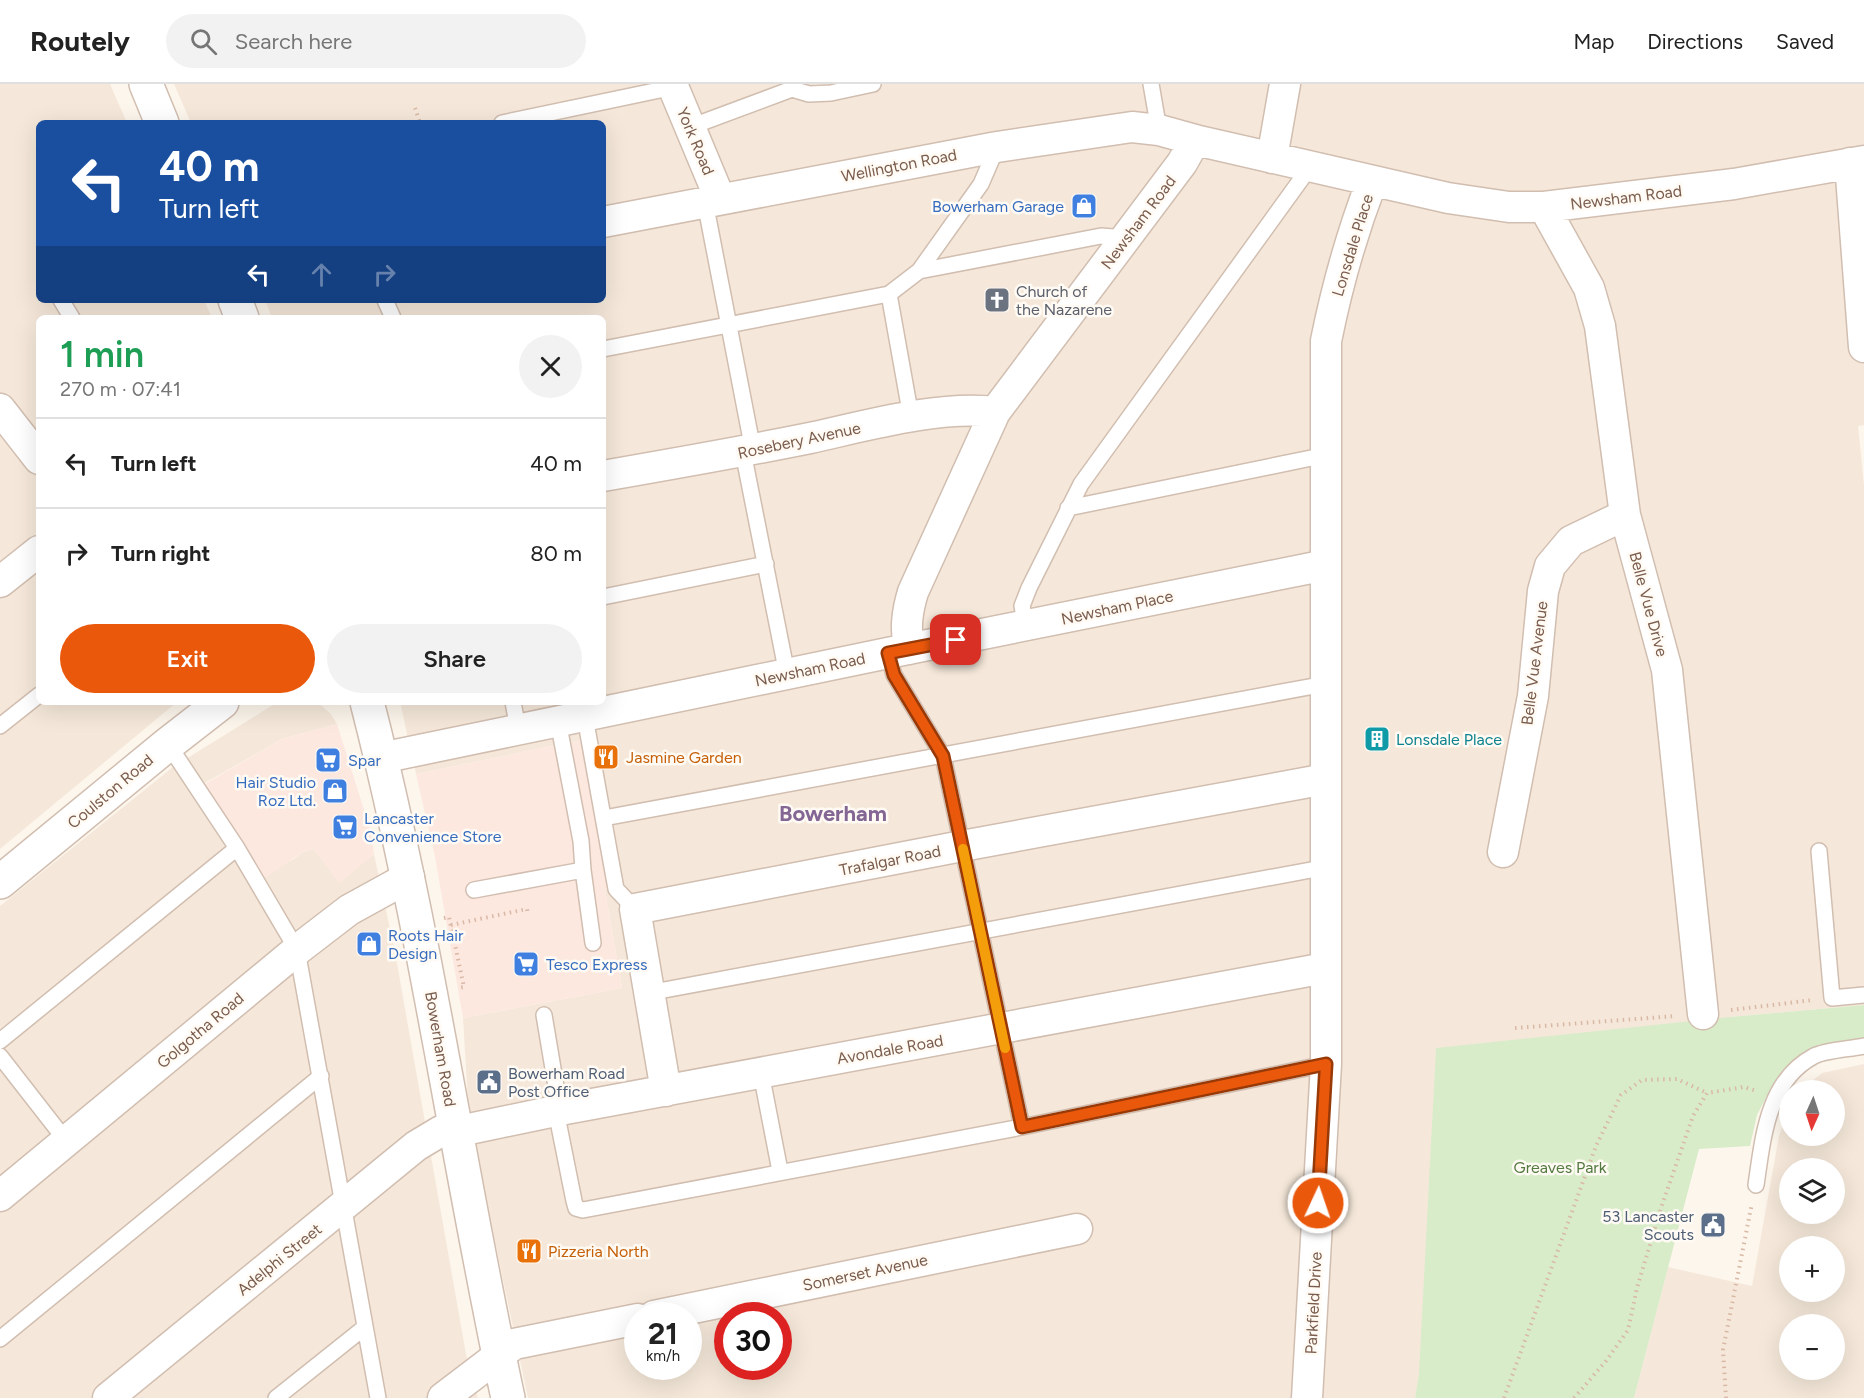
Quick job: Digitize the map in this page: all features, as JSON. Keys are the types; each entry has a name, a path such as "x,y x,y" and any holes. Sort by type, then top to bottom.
{"street":[{"path":"146,84 161,120"},
{"path":"1272,158 1285,84"},
{"name":"York Road","path":"673,86 690,128 712,200"},
{"name":"Wellington Road","path":"606,221 997,147 1132,127 1159,130 1195,140"},
{"name":"Newsham Road","path":"381,758 515,716 572,719 898,651 906,633 907,615 913,592 995,412 1182,163 1195,140 1448,198 1509,207 1544,207 1734,184 1857,162"},
{"path":"1857,162 1864,347"},
{"name":"Lonsdale Place","path":"1326,1064 1326,341 1342,270 1372,181"},
{"name":"Belle Vue Drive","path":"1544,207 1589,288 1600,326 1625,515 1667,670 1703,1014"},
{"name":"Rosebery Avenue","path":"606,475 748,451 911,417 978,410 995,412"},
{"path":"5,426 36,456"},
{"name":"Belle Vue Avenue","path":"1503,852 1533,696 1542,591 1550,566 1571,541 1625,515"},
{"path":"0,582 36,553"},
{"name":"Newsham Place","path":"898,651 1326,565"},
{"name":"Coulston Road","path":"0,882 218,705"},
{"name":"Bowerham Road","path":"368,705 409,877 455,1130 508,1398"},
{"name":"Trafalgar Road","path":"635,909 1326,779"},
{"name":"Golgotha Road","path":"0,1196 297,950 349,910 409,877"},
{"path":"635,909 666,1091"},
{"name":"Avondale Road","path":"455,1130 1325,968"},
{"name":"Parkfield Drive","path":"1307,1398 1326,1064"},
{"name":"Adelphi Street","path":"108,1398 416,1146 441,1131 455,1130"},
{"name":"Somerset Avenue","path":"702,1306 1077,1229"},
{"path":"443,1398 514,1344 624,1322"}],"lane":[{"path":"690,128 792,89 809,94 831,93 873,84"},
{"path":"1151,84 1159,130"},
{"path":"516,120 673,86"},
{"path":"606,348 889,294 919,271 981,184 997,147"},
{"path":"1026,627 1022,606 1029,588 1068,508 1087,475 1310,166"},
{"path":"712,200 748,451 787,674"},
{"path":"919,271 1101,236 1126,238"},
{"path":"889,294 911,417"},
{"path":"1068,508 1326,455"},
{"path":"606,596 766,564"},
{"path":"898,651 894,675 943,756 1022,1127"},
{"path":"604,818 1325,684"},
{"path":"0,726 36,697"},
{"path":"572,719 604,818 616,889 635,909"},
{"path":"572,719 583,870 593,943"},
{"path":"168,744 237,848 297,950 378,1398"},
{"path":"0,1041 237,848"},
{"path":"1819,851 1832,998 1864,995"},
{"path":"648,993 1327,867"},
{"path":"474,890 583,870"},
{"path":"544,1015 574,1201 576,1208 583,1210 1022,1127 1326,1064"},
{"path":"1756,1185 1762,1144 1774,1098 1790,1074 1815,1056 1864,1046"},
{"path":"0,1056 67,1142"},
{"path":"761,1073 780,1171"},
{"path":"0,1339 321,1076"},
{"path":"276,1398 365,1327"}],"path":[{"path":"415,108 419,120"},
{"path":"451,925 527,909"},
{"path":"449,916 464,987"},
{"path":"1515,1028 1703,1014 1832,998"},
{"path":"1504,1398 1596,1146 1621,1095 1642,1080 1677,1079 1707,1093 1744,1087 1774,1098"},
{"path":"1574,1398 1606,1361 1628,1330 1637,1288 1662,1205 1693,1116 1707,1093"},
{"path":"1726,1398 1723,1350 1756,1185"}],"shaded area":[{"path":"0,84 110,84 126,120 36,120 36,303 205,303 211,315 36,315 36,705 173,705 0,849"},
{"path":"174,84 814,84 816,89 839,84 1864,84 1864,425 1858,426 1864,485 1864,1005 1730,1017 1419,1373 1415,1398 528,1398 469,1119 463,1018 622,988 605,890 609,889 581,740 416,774 401,705 606,705 606,315 271,315 266,303 606,303 606,120 190,120"},
{"path":"273,705 320,705 331,714 337,724 282,739 203,784 291,861 303,852 314,849 339,882 374,854 395,952 466,1354 478,1398 0,1398 0,906 173,767"},
{"path":"337,724 371,832 374,854 339,883 314,849 303,852 263,879 203,785 282,739"},
{"path":"581,740 609,889 605,890 622,988 463,1018 435,857 416,774"},
{"path":"1864,1064 1864,1398 1634,1398 1668,1267 1752,1286 1779,1136 1779,1146 1845,1146 1845,1080 1813,1080 1822,1073"}],"green space":[{"name":"Greaves Park","path":"1864,1005 1864,1039 1813,1051 1786,1070 1771,1088 1757,1115 1750,1146 1699,1149 1634,1398 1415,1398 1419,1373 1436,1048"}],"slow traffic":[{"path":"963,849 1005,1048"}],"place":[{"name":"Bowerham Garage","path":"1084,206"},
{"name":"Church of the Nazarene","path":"997,300"},
{"name":"Lonsdale Place","path":"1377,739"},
{"name":"Jasmine Garden","path":"606,757"},
{"name":"Spar","path":"328,760"},
{"name":"Hair Studio Roz Ltd.","path":"335,791"},
{"name":"Lancaster Convenience Store","path":"345,827"},
{"name":"Roots Hair Design","path":"369,944"},
{"name":"Tesco Express","path":"526,964"},
{"name":"Bowerham Road Post Office","path":"489,1082"},
{"name":"53 Lancaster Scouts","path":"1713,1225"},
{"name":"Pizzeria North","path":"529,1251"}],"district":[{"name":"Bowerham","path":"833,813"}],"route":[{"path":"956,640 888,653 894,675 943,756 1022,1127 1326,1064 1318,1203"}]}
